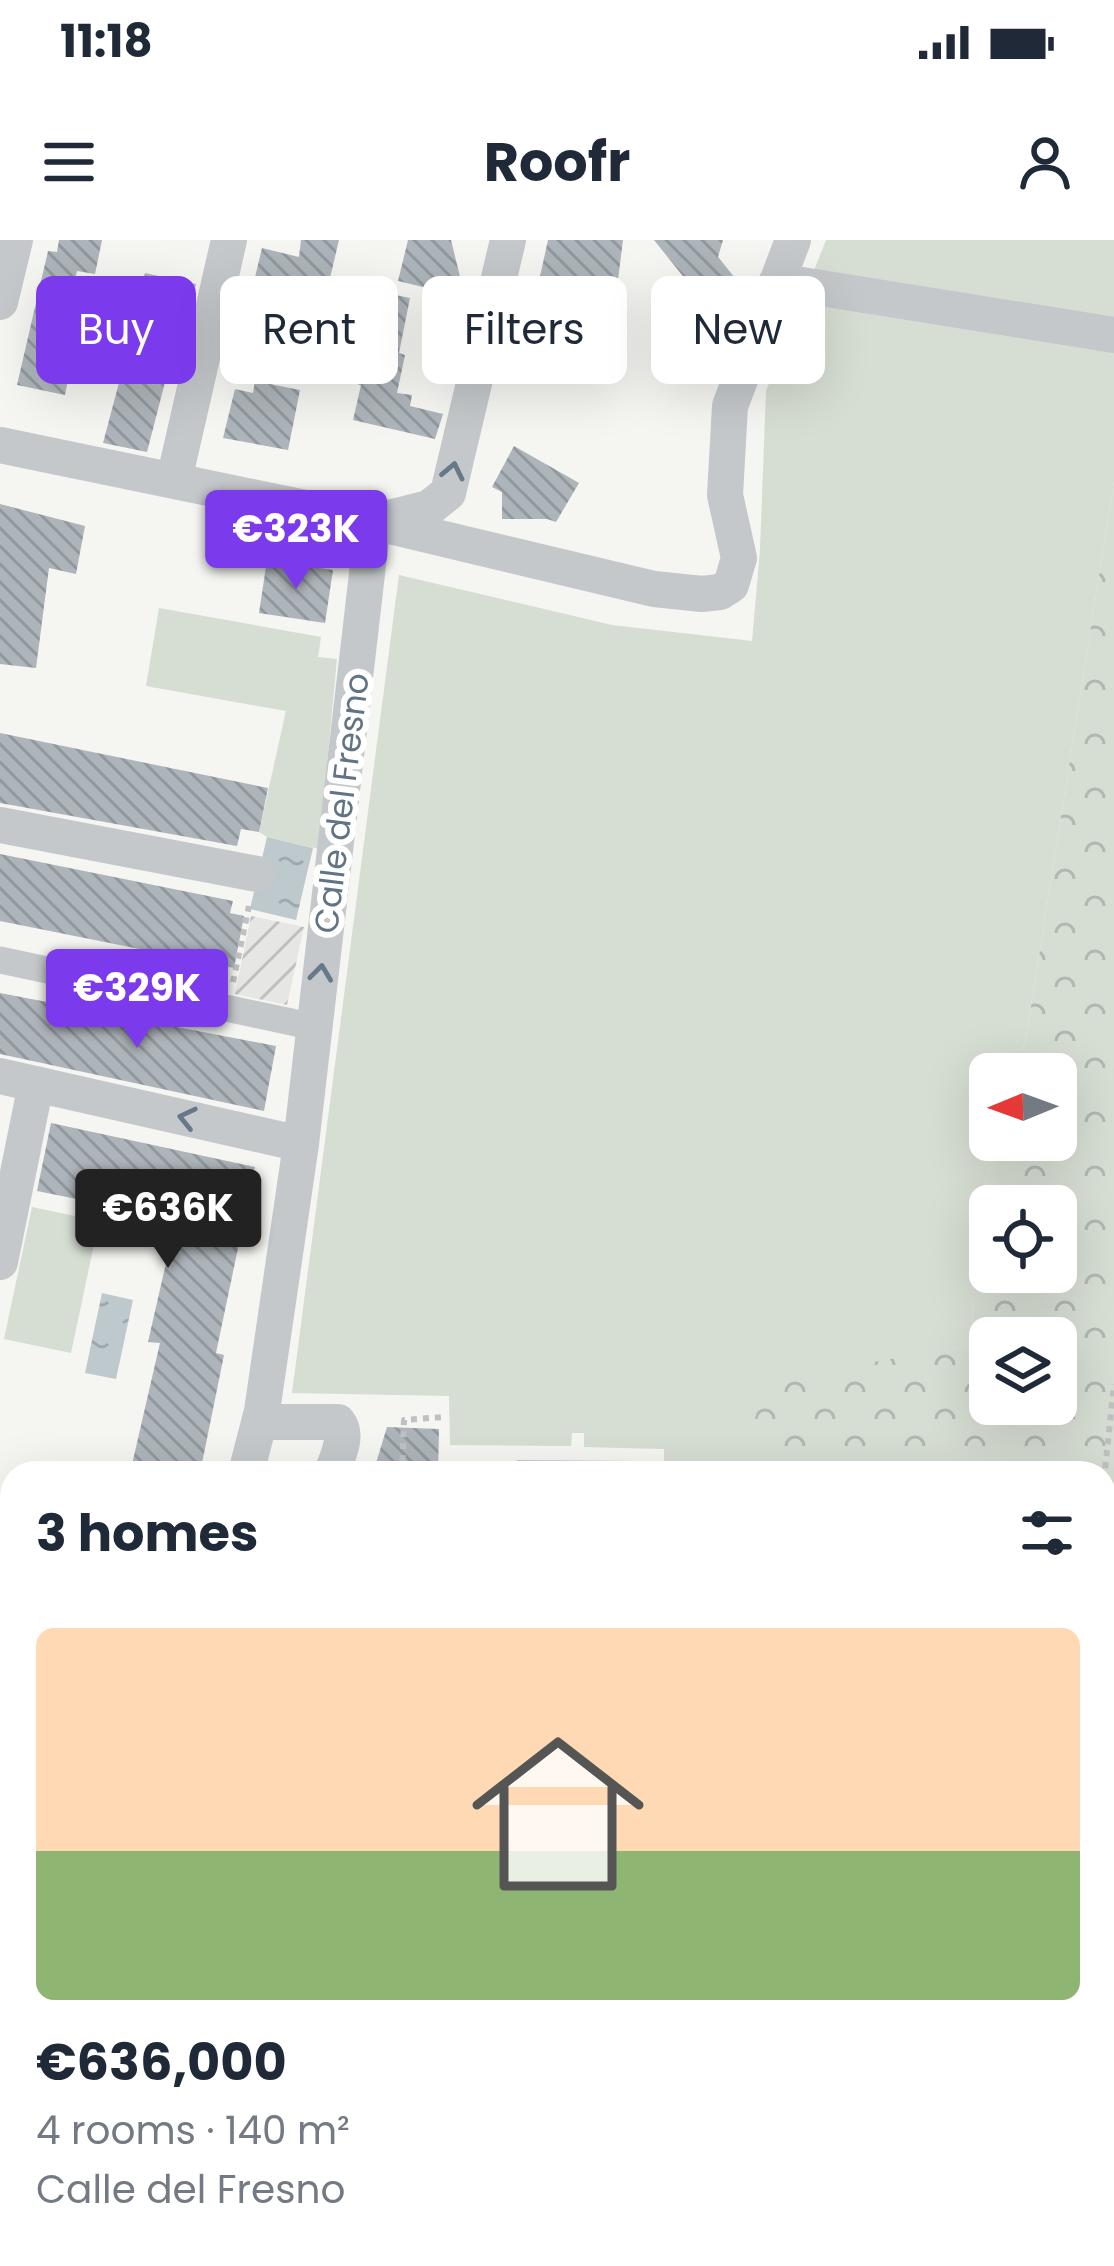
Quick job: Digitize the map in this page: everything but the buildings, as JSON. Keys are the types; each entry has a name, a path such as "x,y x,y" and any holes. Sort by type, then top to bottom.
{"street":[{"path":"0,302 14,240"},
{"path":"174,480 229,240"},
{"path":"373,522 429,508 448,494 508,240"},
{"path":"779,276 793,240"},
{"path":"825,289 1114,335"},
{"path":"0,446 373,522 654,590 702,594 731,585 738,570 725,495 730,406 738,384"},
{"name":"Calle del Fresno","path":"249,1461 260,1422 301,1144 373,522"},
{"path":"0,825 257,874"},
{"path":"0,960 315,1027"},
{"path":"0,1262 18,1080 301,1144"},
{"path":"260,1422 338,1422 343,1438 336,1461"}],"path":[{"path":"228,1008 246,921"},
{"path":"1106,1461 1114,1384"},
{"path":"404,1461 404,1420 442,1417"}],"shaded area":[{"path":"251,916 304,927 287,1005 235,994"}],"green space":[{"path":"826,240 1114,240 1114,481 1026,1038 1022,1053 969,1053 969,1161 992,1161 985,1185 969,1185 969,1346 847,1367 1059,1461 664,1461 664,1449 584,1447 584,1433 572,1433 571,1446 450,1445 449,1396 292,1393 399,575 612,625 752,641 766,391 769,384 825,384 825,276 812,276"},
{"path":"1114,481 1114,1461 742,1461 767,1380 969,1346 969,1425 1077,1425 1077,1317 972,1317 972,1293 1077,1293 1077,1185 985,1185 992,1161 1077,1161 1077,1053 1022,1053"},
{"path":"159,608 321,637 318,657 337,659 319,849 259,832 286,711 146,686"},
{"path":"32,1207 99,1221 71,1353 4,1339"}],"water":[{"path":"267,837 313,848 296,920 250,909"},
{"path":"102,1293 133,1300 116,1379 85,1373"}]}
